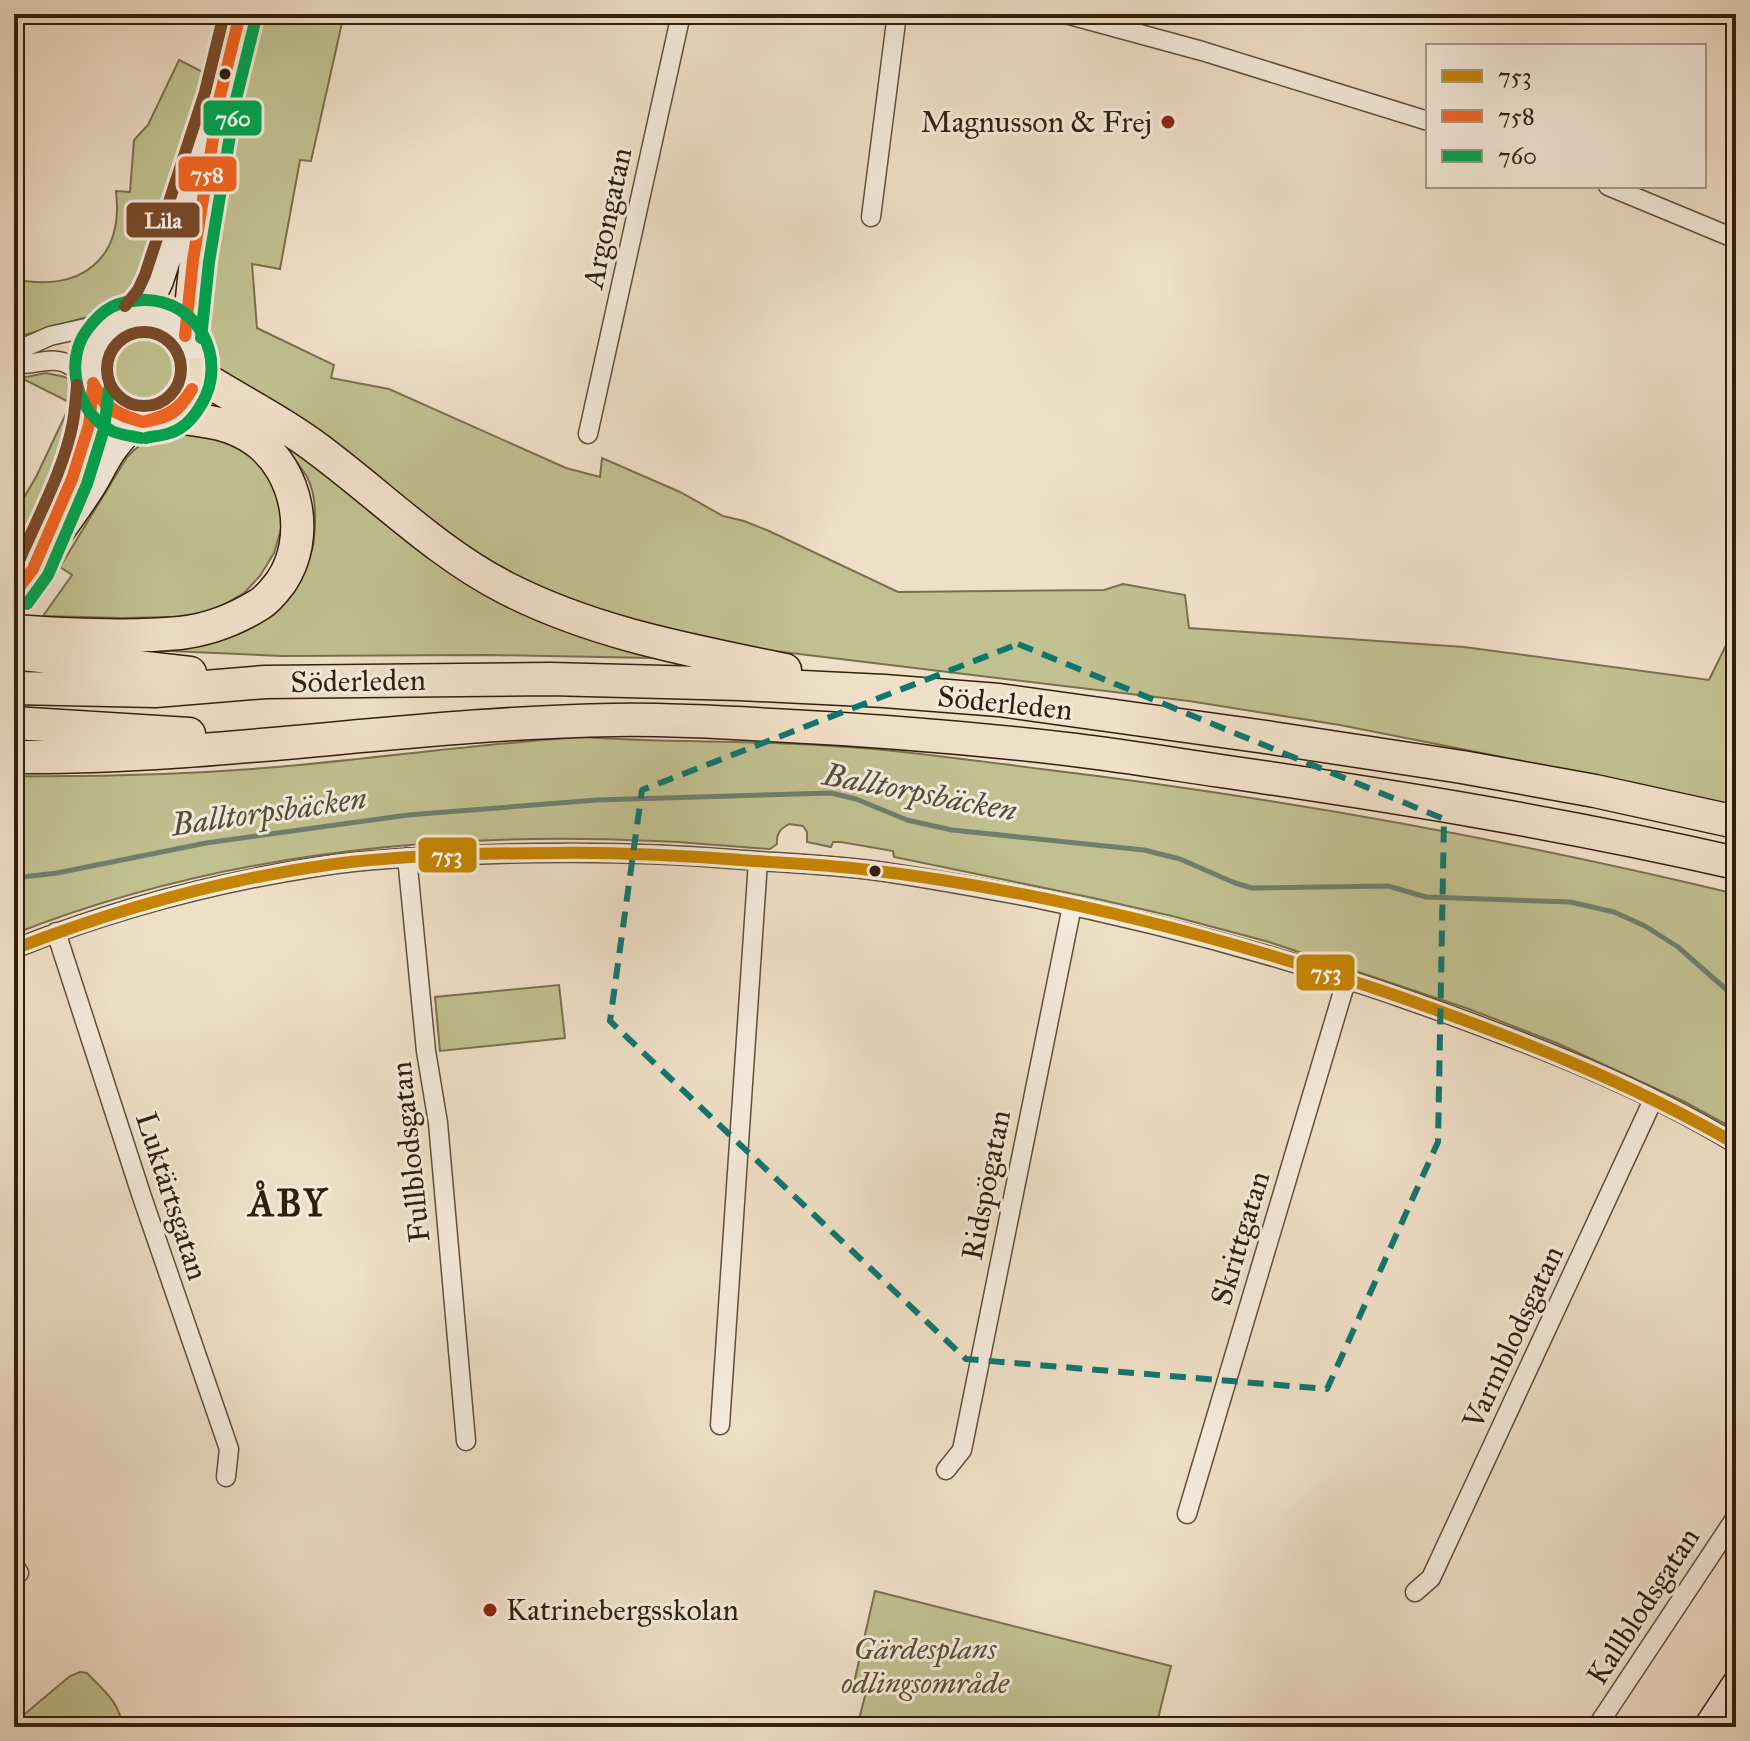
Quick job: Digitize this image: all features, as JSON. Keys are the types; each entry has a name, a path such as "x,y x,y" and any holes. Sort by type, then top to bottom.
{"highway":[{"path":"197,374 310,443 460,560 505,588 581,622 654,643 884,691"},
{"path":"14,631 60,635 182,633 240,615 264,602 278,586 289,569 296,548 297,530 290,484 279,463 257,441 237,429 221,424 155,419"},
{"path":"14,653 265,682"},
{"name":"Söderleden","path":"265,682 550,679 740,684 999,700 1462,767 1595,791 1736,822"},
{"path":"14,688 155,691 265,682"},
{"name":"Söderleden","path":"304,740 617,720 794,726 982,740 1079,751 1425,802 1572,828 1736,863"},
{"path":"14,723 304,740"},
{"path":"14,757 187,752 304,740"}],"main road":[{"path":"131,318 152,298 160,281 220,96 240,14"},
{"path":"185,336 193,260 220,96"},
{"path":"14,594 33,569 89,491 113,450 135,426 184,403 190,394 197,374 196,360 192,347 176,326 152,316 131,318 110,327 100,338 90,366 89,425 83,448 33,569"},
{"path":"92,384 101,401 113,412 127,419 155,419"},
{"path":"1707,1727 1736,1683"}],"street":[{"name":"Argongatan","path":"588,434 681,14"},
{"path":"871,217 897,14"},
{"path":"1066,14 1202,51 1426,120"},
{"path":"1613,188 1736,239"},
{"path":"14,352 50,336 131,318"},
{"path":"14,365 62,360 92,384"},
{"path":"14,949 56,932 151,902 272,874 407,857 543,852 641,854 813,864 875,871 949,881 1072,906 1215,940 1347,978 1502,1034 1696,1120 1736,1144"},
{"name":"Fullblodsgatan","path":"407,857 426,1051 438,1123 466,1441"},
{"path":"720,1425 758,861"},
{"name":"Ridspögatan","path":"946,1470 962,1450 1072,906"},
{"name":"Luktärtsgatan","path":"56,932 142,1197 229,1449 226,1477"},
{"name":"Skrittgatan","path":"1187,1514 1347,978"},
{"name":"Varmblodsgatan","path":"1415,1592 1431,1578 1653,1100"},
{"name":"Kallblodsgatan","path":"1600,1727 1600,1722 1736,1517"}],"highlighted area":[{"path":"1018,644 1444,819 1438,1142 1327,1389 966,1359 610,1021 642,790"}],"green space":[{"path":"261,14 344,14 311,161 300,160 280,269 252,264 257,328 334,365 331,378 389,389 566,468 600,477 602,458 680,492 723,516 769,531 898,592 1104,590 1123,584 1185,595 1189,628 1464,647 1709,680 1736,625 1736,806 1340,725 1189,701 708,641 565,602 478,559 221,371 209,355 204,327 206,279 212,255 216,255 226,206 222,182 226,155"},
{"path":"179,60 205,73 199,119 143,286 116,309 14,338 14,279 59,281 77,276 93,266 105,253 113,236 117,215 116,191 130,192 134,140 148,125"},
{"path":"143,332 157,335 169,343 177,355 180,369 177,383 169,395 157,403 143,406 129,403 117,395 109,383 106,369 109,355 117,343 129,335"},
{"path":"46,373 65,377 72,382 79,391 80,415 63,470 14,553 14,515 71,403 21,378"},
{"path":"191,429 247,447 276,480 282,526 274,553 260,576 244,593 201,614 122,618 43,616 72,575 60,567 127,457 155,436"},
{"path":"273,433 352,495 654,654 653,658 282,656 147,650 212,642 251,628 284,602 300,578 313,544 314,499 307,477"},
{"path":"583,737 857,748 1129,780 1390,821 1564,855 1736,894 1736,1130 1685,1102 1559,1044 1469,1009 1269,942 1093,898 894,857 893,851 841,842 833,842 831,847 807,842 807,832 803,826 789,824 779,832 777,844 770,849 573,839 491,840 329,854 169,884 14,934 14,776 228,771"},
{"path":"559,985 565,1038 440,1051 435,997"},
{"name":"Gärdesplans odlingsområde","path":"875,1591 1171,1666 1156,1727 857,1727 866,1692 853,1687"},
{"path":"87,1673 110,1697 121,1718 122,1727 14,1727 14,1723 70,1676"},
{"path":"701,1720 790,1724 790,1727 701,1727"}],"waterway":[{"name":"Balltorpsbäcken","path":"14,878 57,873 206,843 408,815 597,800 831,793 856,799 907,820 952,830 1144,850 1180,859 1252,888 1388,886 1426,897 1570,902 1614,912 1645,926 1678,947 1736,998"}],"transit line":[{"name":"Lila","path":"125,306 145,275 205,92 224,14"},
{"name":"758","path":"185,336 193,260 220,96 240,14"},
{"name":"760","path":"201,338 209,262 236,99 256,18"},
{"name":"760","path":"141,438 115,432 100,423 82,399 75,371 80,343 99,316 118,304 144,300 163,302 193,321 210,352 212,369 209,388 192,418 175,431 146,438"},
{"name":"Lila","path":"144,332 165,338 175,348 181,369 175,390 165,400 144,406 123,400 113,390 107,369 113,348 123,338 144,332"},
{"name":"758","path":"93,383 113,409 143,422"},
{"name":"758","path":"93,383 102,400 112,410 143,422"},
{"name":"Lila","path":"14,568 63,458 73,422 77,385"},
{"name":"758","path":"14,594 33,569 72,479 89,425 93,387"},
{"name":"760","path":"27,604 48,575 87,484 104,429 109,389"},
{"name":"758","path":"143,422 172,411 192,389"},
{"name":"758","path":"143,422 172,413 183,404 192,389"},
{"name":"753","path":"14,949 171,897 293,870 362,861 473,854 606,853 855,868 937,879 1072,904 1270,955 1400,997 1529,1045 1614,1081 1736,1144"}],"place":[{"name":"Magnusson & Frej","path":"1168,122"},
{"name":"Katrinebergsskolan","path":"490,1610"}],"district":[{"name":"ÅBY","path":"289,1203"}]}
